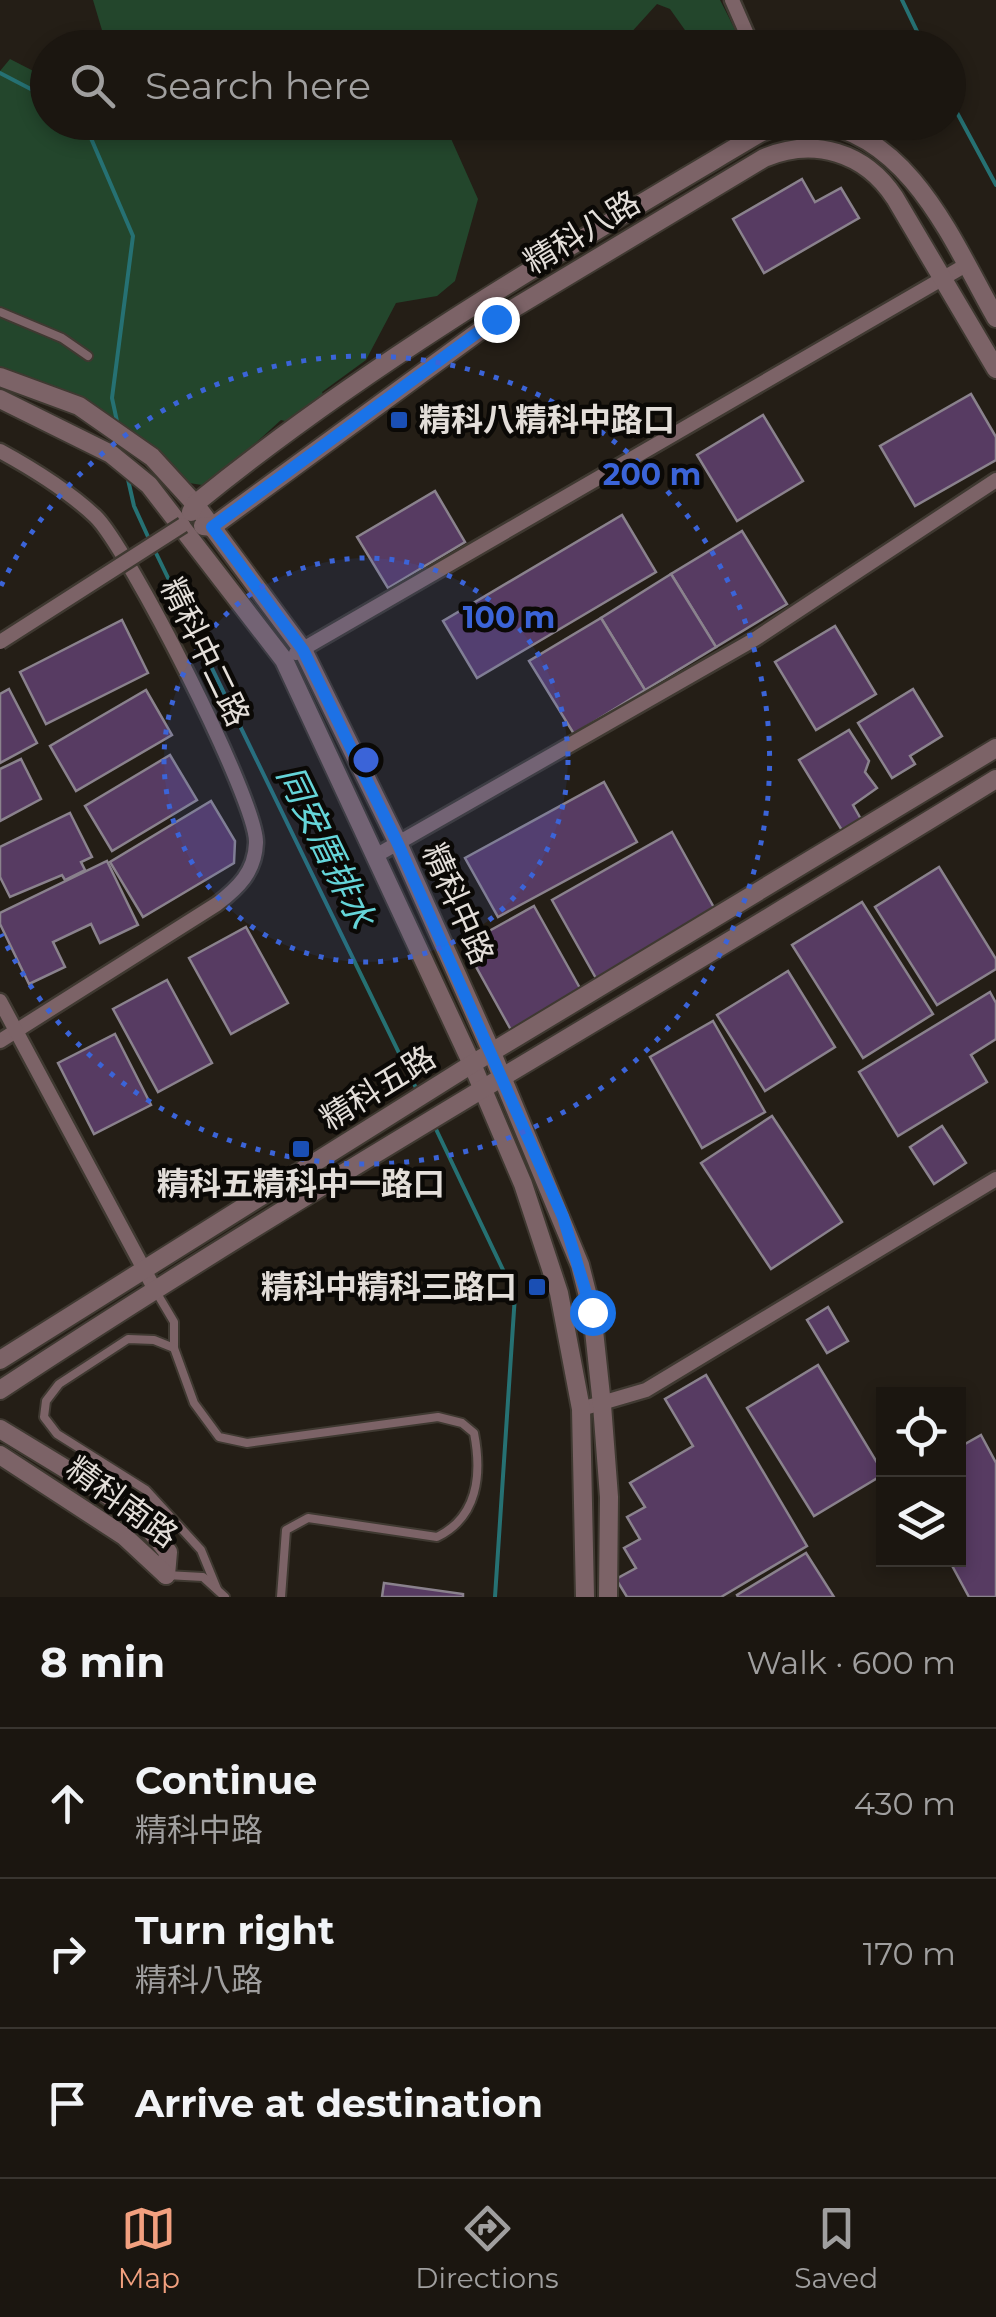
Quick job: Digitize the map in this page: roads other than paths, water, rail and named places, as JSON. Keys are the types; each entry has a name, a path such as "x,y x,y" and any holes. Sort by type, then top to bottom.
{"street":[{"path":"732,0 745,30"},
{"name":"精科八路","path":"0,642 183,525 195,504 252,458 482,298 748,140"},
{"path":"867,140 894,158 913,181 996,318"},
{"name":"精科八路","path":"212,527 496,319 776,153 803,148 830,150 868,167 895,198 996,368"},
{"path":"284,660 966,265"},
{"name":"精科中路","path":"0,377 79,406 152,457 195,504 303,650 398,844 580,1265 592,1312 602,1405 609,1498 608,1597"},
{"name":"精科中路","path":"0,399 111,454 149,485 284,660 472,1064 523,1184 559,1293 581,1409 584,1597"},
{"name":"精科中二路","path":"0,452 58,486 97,518 134,569 247,799 257,840 252,864 240,886 0,1040"},
{"path":"377,856 755,639 996,480"},
{"path":"183,525 212,527"},
{"name":"精科五路","path":"0,1360 472,1064 996,748"},
{"name":"精科五路","path":"0,1390 154,1288 996,780"},
{"path":"0,1001 154,1288"},
{"path":"581,1409 646,1390 996,1179"},
{"name":"精科南路","path":"0,1429 143,1520 168,1552 166,1576"},
{"name":"精科南路","path":"0,1454 124,1536 166,1576"}],"lane":[{"path":"0,312 62,338 88,356"},
{"path":"154,1288 174,1322 174,1348 194,1403 219,1437 246,1443 438,1417 462,1424 474,1433 479,1460 474,1499 454,1529 436,1537 308,1518 286,1530 282,1597"},
{"path":"174,1348 154,1340 128,1339 59,1384 46,1401 44,1417 57,1434 146,1490 201,1550 217,1589"},
{"path":"166,1576 203,1577 225,1597"}],"waterway":[{"path":"902,0 916,30"},
{"name":"同安厝排水","path":"0,73 30,89"},
{"path":"966,129 996,185"},
{"name":"同安厝排水","path":"92,140 133,236 112,398 118,426"},
{"name":"同安厝排水","path":"127,475 134,506 150,541"},
{"name":"同安厝排水","path":"154,549 417,1090"},
{"name":"同安厝排水","path":"434,1125 515,1295 495,1597"}],"place":[{"name":"精科八精科中路口","path":"399,420"},
{"name":"精科五精科中一路口","path":"301,1149"},
{"name":"精科中精科三路口","path":"537,1287"}]}
